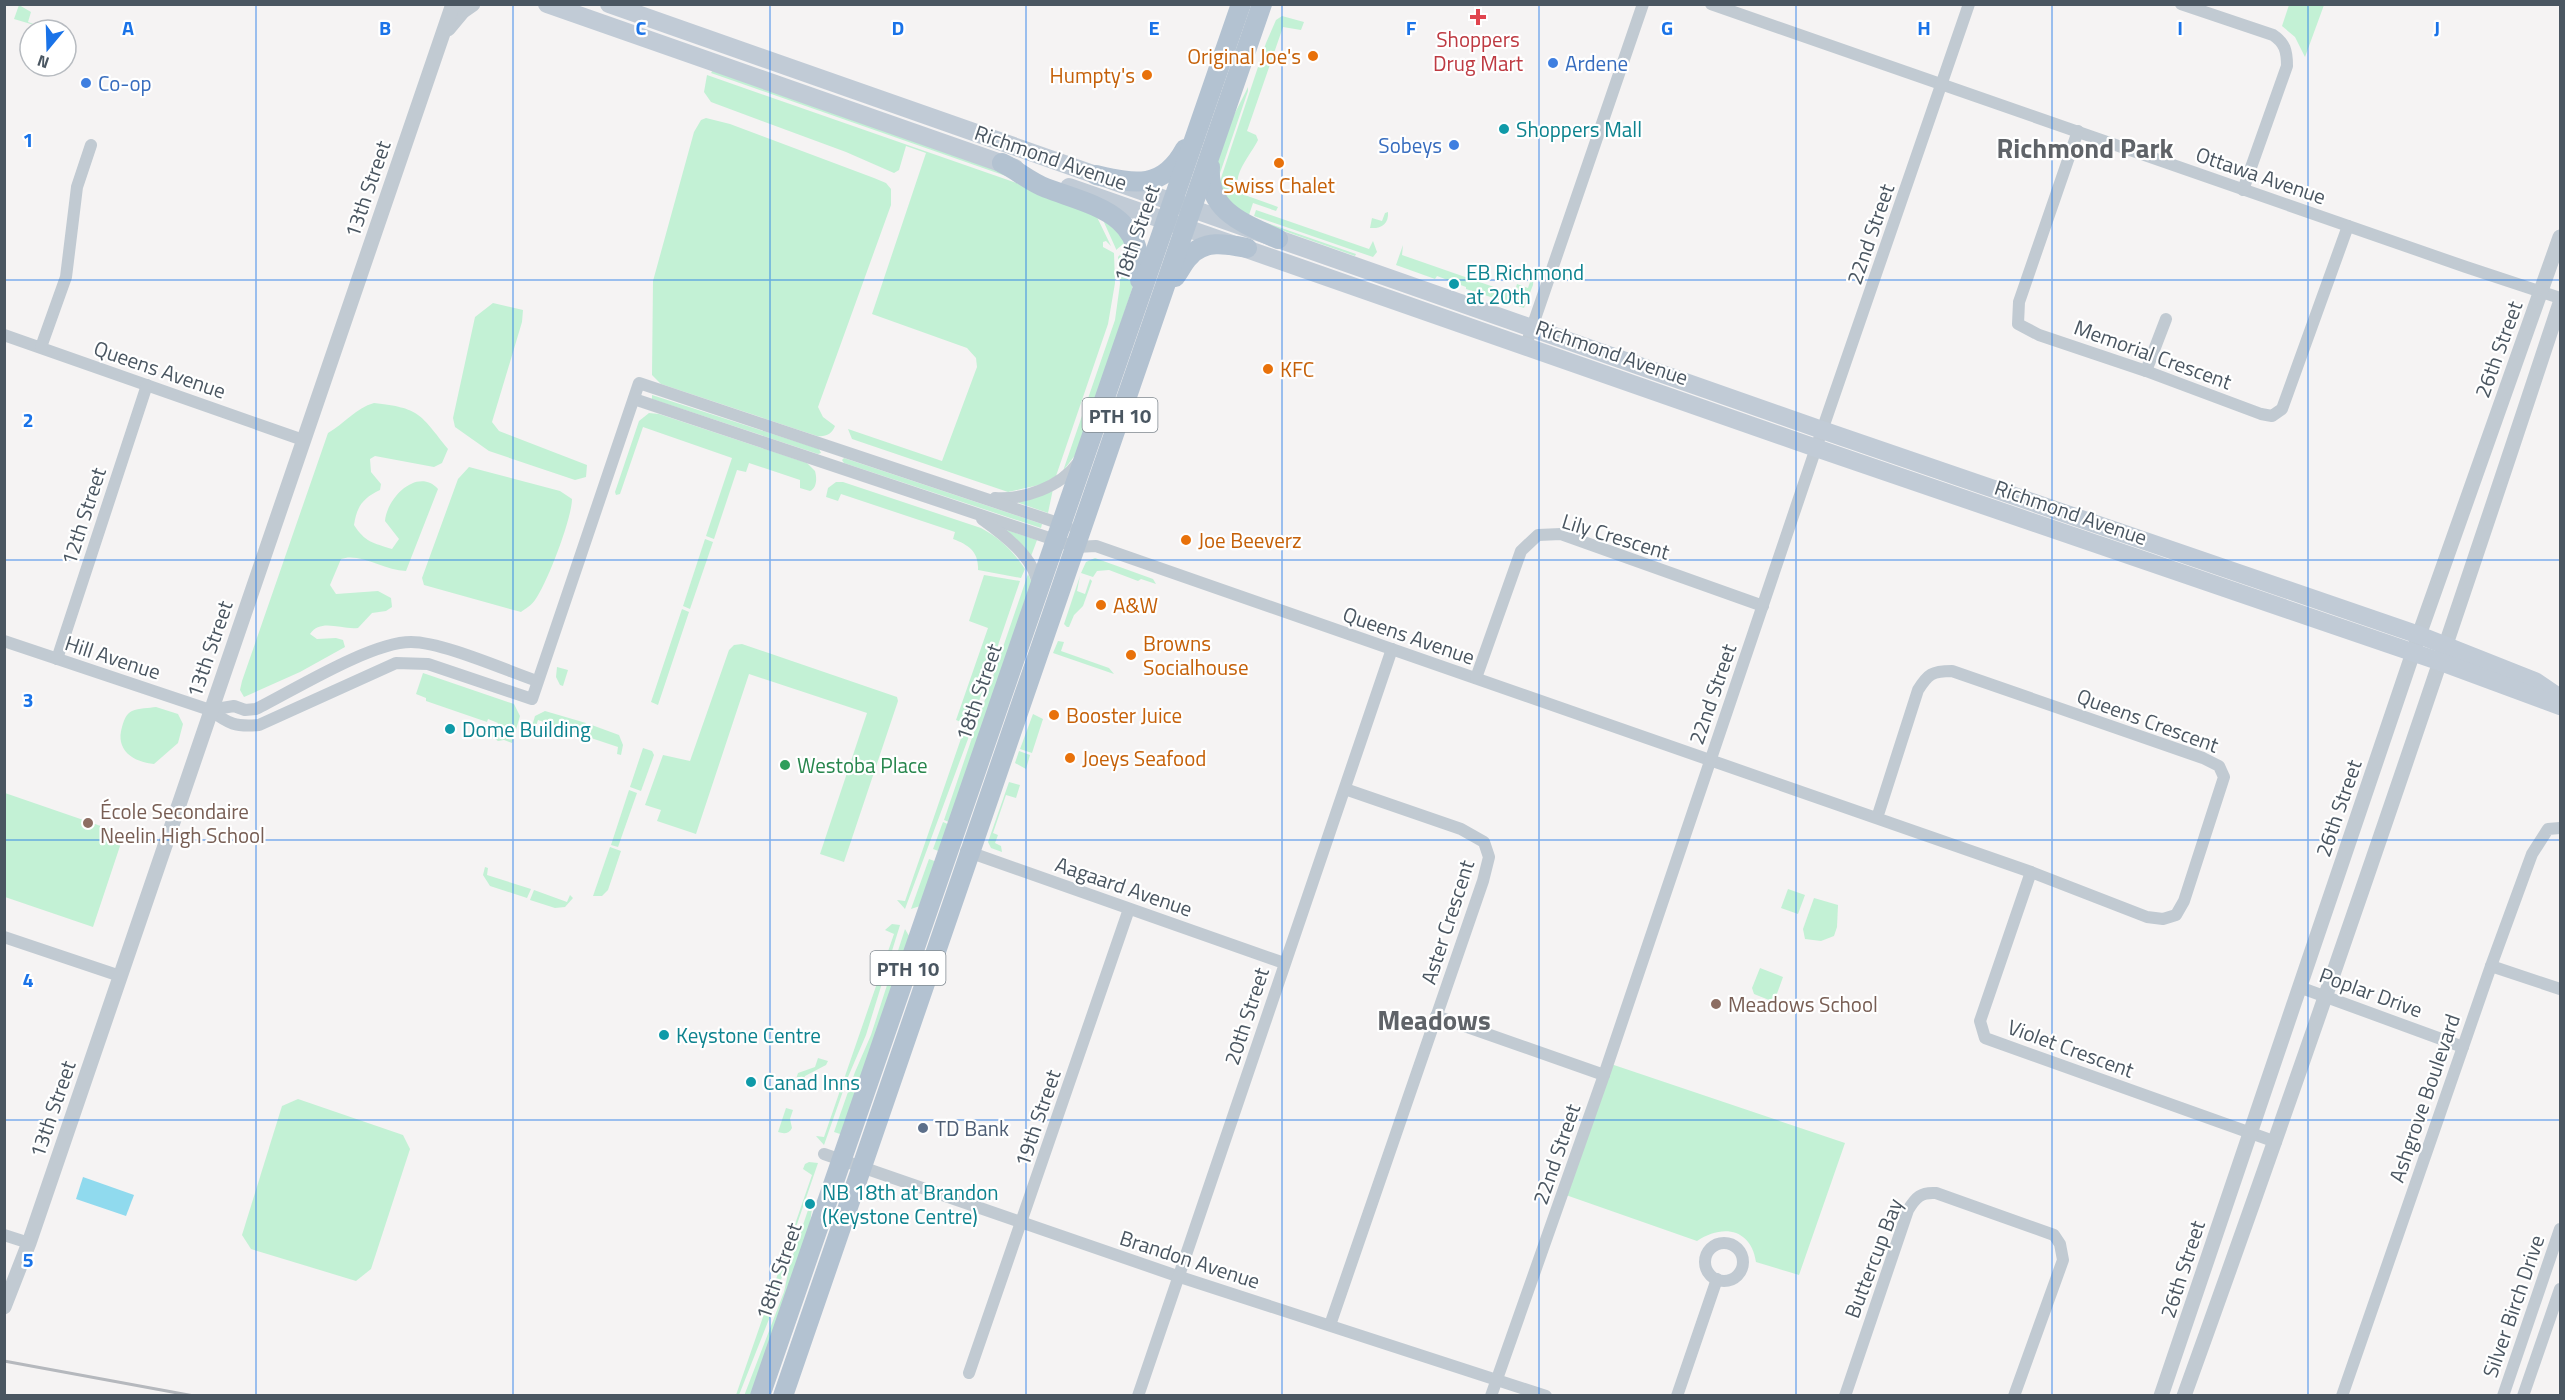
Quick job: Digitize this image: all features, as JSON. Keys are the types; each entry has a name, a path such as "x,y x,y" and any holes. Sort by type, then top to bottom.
{"main road":[{"name":"Richmond Avenue","path":"547,4 1002,163 1189,218 1278,239 1816,448 2442,662 2560,706"},
{"name":"Richmond Avenue","path":"609,4 1096,175 1169,211"},
{"name":"18th Street","path":"760,1395 832,1157 950,845 1241,4"},
{"name":"PTH 10","path":"783,1395 1262,4"},
{"path":"1096,175 1138,183 1162,176 1178,161 1204,112"},
{"path":"1212,151 1209,181 1216,200 1237,218 1278,239"},
{"path":"1002,163 1038,184 1107,210 1124,224 1134,239 1140,257 1136,308"},
{"name":"Richmond Avenue","path":"1189,218 1247,248 1822,430 2419,634 2535,681 2560,698"},
{"path":"1160,299 1188,258 1198,249 1213,244 1247,248"}],"street":[{"name":"13th Street","path":"4,1307 29,1243 453,4"},
{"path":"442,36 463,11 473,4"},
{"path":"1529,337 1644,4"},
{"name":"Ottawa Avenue","path":"1711,4 1739,9 1942,84 2243,190 2560,298"},
{"name":"22nd Street","path":"1491,1395 1604,1075 1969,4"},
{"path":"2181,4 2273,35 2281,41 2287,55 2287,66 2243,190"},
{"path":"702,60 710,39"},
{"name":"Memorial Crescent","path":"2078,131 2019,302 2018,324 2039,335 2146,371 2261,414 2272,416 2282,410 2348,226"},
{"path":"41,347 66,278 77,187 91,145"},
{"name":"26th Street","path":"2161,1395 2419,634 2560,237"},
{"name":"26th Street","path":"2184,1395 2276,1142 2448,645 2560,303"},
{"path":"2146,371 2166,319"},
{"name":"Queens Avenue","path":"4,335 303,440"},
{"path":"210,710 227,722 240,726 259,725 381,669 396,663 413,662 428,664 532,699 639,383 971,494 1078,539"},
{"name":"12th Street","path":"57,659 147,385"},
{"path":"634,399 968,511 1059,532"},
{"path":"971,494 1013,498 1050,486 1076,466 1092,438"},
{"path":"968,511 1004,536 1026,560 1038,580 1035,601"},
{"name":"Lily Crescent","path":"1476,678 1521,551 1538,535 1561,534 1763,606"},
{"name":"Queens Avenue","path":"1078,539 1710,759"},
{"name":"Hill Avenue","path":"4,642 210,710"},
{"path":"210,710 234,706 245,710 256,709 367,653 393,644 412,642 431,645 537,681"},
{"name":"20th Street","path":"1138,1395 1392,650"},
{"name":"Queens Crescent","path":"1710,759 1877,818 2031,872 2147,917 2163,920 2176,915 2184,901 2224,777 2219,766 2202,758 1952,671 1939,671 1926,676 1918,690 1877,818"},
{"name":"Aster Crescent","path":"1330,1325 1484,881 1489,857 1484,842 1461,829 1345,789"},
{"name":"Ashgrove Boulevard","path":"2342,1395 2532,854 2548,829 2560,828"},
{"name":"Aagaard Avenue","path":"950,845 1284,963"},
{"name":"Violet Crescent","path":"2031,872 1980,1021 1985,1038 2276,1142"},
{"name":"19th Street","path":"969,1373 1129,909"},
{"path":"4,937 120,976"},
{"path":"2491,966 2560,989"},
{"name":"Poplar Drive","path":"2299,987 2463,1047"},
{"path":"1436,1016 1604,1075"},
{"name":"Brandon Avenue","path":"832,1157 1177,1276 1546,1395"},
{"name":"Buttercup Bay","path":"1845,1395 1908,1210 1923,1192 1936,1192 2054,1235 2060,1244 2063,1260 2014,1395"},
{"name":"Silver Birch Drive","path":"2502,1395 2560,1229"},
{"path":"4,1235 29,1243"},
{"path":"1677,1395 1717,1279"},
{"name":"Silver Birch Drive","path":"2523,1395 2560,1289"}],"green space":[{"path":"19,5 31,12 29,18 14,19"},
{"path":"2289,5 2324,5 2305,57 2295,37 2282,26"},
{"path":"1282,16 1304,22 1301,30 1283,27 1247,131 1256,135 1258,140 1242,167 1238,181 1238,188 1242,194 1278,207 1276,211 1253,203 1249,215 1228,203 1219,184 1266,43 1276,20"},
{"path":"713,70 1010,174 1026,183 711,73"},
{"path":"707,75 1074,203 1095,213 1111,246 1106,241 1103,242 1103,247 1114,253 1115,283 1108,324 1056,476 1043,484 1008,492 852,439 848,429 942,461 977,367 976,358 967,348 872,314 926,153 906,146 899,170 894,173 846,152 711,102 704,92"},
{"path":"1248,87 1248,91 1218,179 1218,156"},
{"path":"706,118 730,124 874,178 886,183 891,189 891,205 818,407 823,417 835,426 826,435 817,436 661,384 652,375 653,281 694,132 701,120"},
{"path":"1256,210 1369,249 1373,241 1377,252 1373,257 1254,216"},
{"path":"1388,212 1384,225 1370,228 1372,218 1382,221 1385,213"},
{"path":"1103,220 1128,240 1116,250 1116,249"},
{"path":"1264,222 1356,254 1355,256 1264,224"},
{"path":"1130,244 1134,272 1132,289 1079,450 1063,471 1115,320 1120,284 1118,257"},
{"path":"1403,245 1402,255 1514,294 1517,284 1528,288 1534,270 1533,285 1524,308 1466,289 1466,287 1437,276 1435,279 1396,265"},
{"path":"493,303 523,310 522,322 492,422 499,431 587,465 586,477 575,480 489,451 455,427 453,418 475,317"},
{"path":"652,395 819,449 821,453 818,454 652,399"},
{"path":"374,403 401,407 418,415 448,449 442,463 434,467 375,456 370,459 371,472 381,484 380,490 362,503 354,525 362,535 375,543 392,549 399,539 385,521 391,503 405,488 422,481 438,489 406,571 364,559 348,557 341,559 330,585 336,594 378,591 391,598 392,607 386,611 372,613 358,628 326,626 315,629 310,634 317,639 343,640 345,647 300,672 244,697 240,690 242,681 328,433 361,409"},
{"path":"649,413 659,414 807,463 815,471 815,485 810,491 800,488 800,480 749,463 746,472 737,470 714,539 706,536 732,458 643,427 620,494 616,495 615,492 639,421"},
{"path":"844,458 1042,524 1041,528 844,463 842,460"},
{"path":"469,467 560,491 572,499 558,551 546,580 534,602 521,612 424,585 422,578 458,479"},
{"path":"836,482 843,482 981,528 1016,556 1025,569 1021,578 978,570 975,554 964,544 953,539 955,532 841,494 838,501 826,497 828,488"},
{"path":"1053,489 1048,513 1018,501"},
{"path":"1004,529 1037,540 1030,559"},
{"path":"705,539 713,542 690,609 683,606"},
{"path":"1095,558 1153,579 1156,584 1141,579 1138,581 1109,570 1097,571 1093,577 1081,573 1086,562"},
{"path":"1028,574 1032,583 951,823 944,820"},
{"path":"984,575 1020,581 968,739 905,909 897,900 905,901 966,724 956,720 988,628 969,621"},
{"path":"1080,576 1077,591 1085,594 1090,579 1092,581 1083,606 1067,627 1064,624"},
{"path":"682,609 689,612 658,705 651,702"},
{"path":"1058,641 1064,642 1061,651 1109,668 1114,674 1053,653"},
{"path":"742,644 897,697 898,701 844,862 820,854 867,713 749,674 696,834 657,821 661,810 645,805 663,755 690,761 729,650 734,645"},
{"path":"557,667 568,670 563,686 556,677"},
{"path":"423,673 514,704 520,716 512,743 504,740 498,741 491,736 495,733 498,723 488,719 487,722 426,701 426,698 416,694"},
{"path":"156,707 178,714 183,724 178,743 154,764 139,761 128,753 121,742 121,735 124,720 130,712"},
{"path":"545,711 586,723 582,735 538,720 536,726 532,726 535,716"},
{"path":"1033,714 1043,719 1032,753 1020,749"},
{"path":"589,724 619,735 623,745 621,755 617,754 618,747 585,736"},
{"path":"643,748 652,751 654,755 641,791 630,787"},
{"path":"1019,751 1030,755 1026,769 1015,763"},
{"path":"1009,782 1020,785 1016,798 1006,795 993,833 998,835 995,843 1001,846 1002,852 991,848 988,842"},
{"path":"629,790 637,793 618,847 611,845"},
{"path":"5,793 124,834 93,927 5,897"},
{"path":"943,822 950,825 941,852 933,849"},
{"path":"610,847 621,851 608,890 602,896 593,896"},
{"path":"929,859 937,862 920,906 911,909"},
{"path":"485,867 488,868 487,875 531,889 527,898 490,886 483,875"},
{"path":"1788,889 1805,895 1798,914 1781,908"},
{"path":"534,890 567,902 570,895 573,898 565,907 555,908 530,900"},
{"path":"1814,898 1838,905 1837,927 1834,936 1821,941 1805,939 1803,929"},
{"path":"892,924 900,925 866,1035 848,1077 824,1145 816,1136 824,1137 894,934 885,930"},
{"path":"905,929 909,936 843,1135 834,1132 871,1035"},
{"path":"1760,968 1783,977 1774,1002 1754,994 1752,988"},
{"path":"818,1058 828,1061 826,1065 805,1076 801,1087 794,1085 798,1073 815,1067"},
{"path":"1608,1063 1845,1143 1799,1275 1756,1262 1748,1242 1734,1232 1716,1232 1697,1241 1563,1194"},
{"path":"298,1099 403,1135 410,1149 371,1269 356,1281 251,1249 242,1235 282,1106"},
{"path":"786,1108 793,1110 790,1119 792,1128 782,1133 778,1132"},
{"path":"809,1162 818,1163 794,1233 773,1309 739,1395 736,1395 812,1175 803,1169"},
{"path":"809,1207 812,1208 809,1231 753,1395 744,1396 784,1292 790,1264"}],"water":[{"path":"83,1177 134,1195 126,1216 76,1199"}],"railway":[{"path":"4,1361 194,1396"}],"place":[{"name":"Shoppers Drug Mart","path":"1478,17"},
{"name":"Original Joe's","path":"1313,56"},
{"name":"Ardene","path":"1553,63"},
{"name":"Humpty's","path":"1147,75"},
{"name":"Co-op","path":"86,83"},
{"name":"Shoppers Mall","path":"1504,129"},
{"name":"Sobeys","path":"1454,145"},
{"name":"Swiss Chalet","path":"1279,163"},
{"name":"EB Richmond at 20th","path":"1454,284"},
{"name":"KFC","path":"1268,369"},
{"name":"Joe Beeverz","path":"1186,540"},
{"name":"A&W","path":"1101,605"},
{"name":"Browns Socialhouse","path":"1131,655"},
{"name":"Booster Juice","path":"1054,715"},
{"name":"Dome Building","path":"450,729"},
{"name":"Joeys Seafood","path":"1070,758"},
{"name":"Westoba Place","path":"785,765"},
{"name":"École Secondaire Neelin High School","path":"88,823"},
{"name":"Meadows School","path":"1716,1004"},
{"name":"Keystone Centre","path":"664,1035"},
{"name":"Canad Inns","path":"751,1082"},
{"name":"TD Bank","path":"923,1128"},
{"name":"NB 18th at Brandon (Keystone Centre)","path":"810,1204"}],"district":[{"name":"Richmond Park","path":"2085,147"},
{"name":"Meadows","path":"1434,1019"}]}
